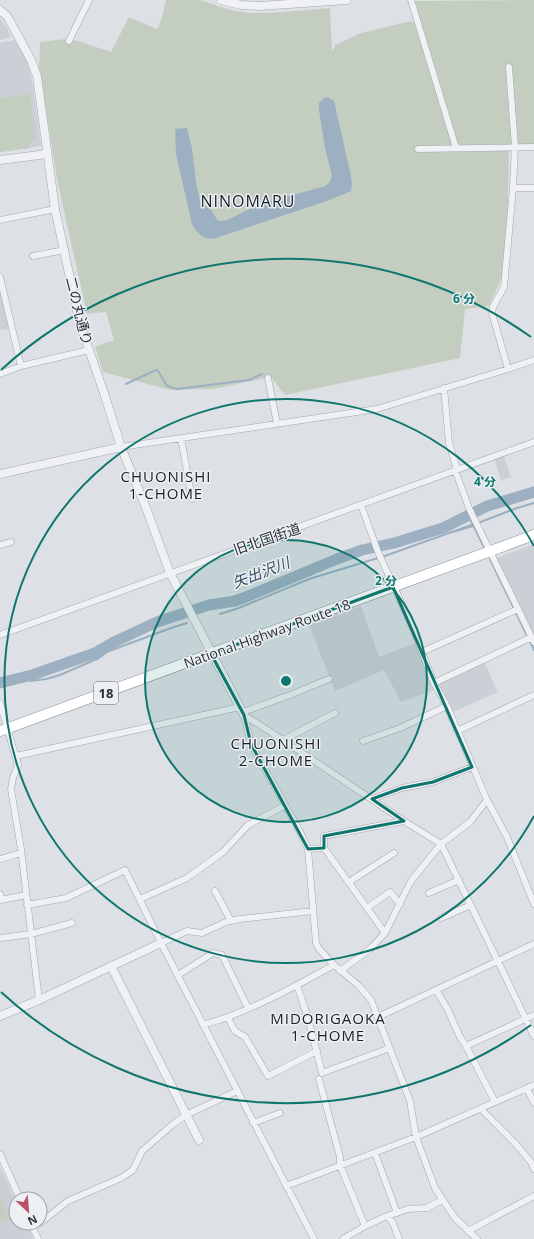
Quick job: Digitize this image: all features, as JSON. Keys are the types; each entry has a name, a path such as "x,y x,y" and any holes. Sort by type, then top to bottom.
{"highway":[{"name":"National Highway Route 18","path":"4,730 534,535"}],"street":[{"path":"69,41 89,0"},
{"path":"223,0 246,6 259,6 347,0"},
{"path":"411,0 456,148"},
{"name":"二の丸通り","path":"0,10 7,16 36,69 55,209 80,324 106,396 121,447 145,505 170,573 212,654"},
{"path":"508,369 492,313 493,307 504,287 513,188 515,148 509,66"},
{"path":"418,149 534,147"},
{"path":"0,160 47,154"},
{"path":"513,188 534,188"},
{"path":"0,220 55,209"},
{"path":"34,256 64,250"},
{"path":"0,276 21,366"},
{"path":"0,374 21,366 89,350"},
{"path":"0,474 121,447 377,409 534,360"},
{"path":"268,378 277,424"},
{"path":"434,683 533,640 469,508 456,470 449,443 444,388"},
{"path":"181,438 192,499"},
{"name":"旧北国街道","path":"0,635 534,442"},
{"path":"361,505 378,552 412,626 434,683 447,706 487,800 507,837 534,904"},
{"path":"0,545 11,542"},
{"path":"422,652 518,609"},
{"path":"212,654 242,711 251,744 308,849 316,942 319,948 334,965 360,986 371,1000 410,1101 416,1137 435,1188 455,1218 477,1239"},
{"path":"16,756 242,711 290,695 329,679"},
{"path":"457,731 534,695"},
{"path":"0,703 4,730 16,756 18,765 11,789 21,853 38,1000"},
{"path":"363,740 400,728 447,706"},
{"path":"242,711 404,821 441,844 534,1036"},
{"path":"283,740 335,713"},
{"path":"372,799 402,788 433,782 472,767"},
{"path":"340,971 370,949 385,933 411,881 441,844 470,822 487,800"},
{"path":"140,900 187,878 223,852 248,825 284,806"},
{"path":"385,933 324,848 324,836 404,821"},
{"path":"308,849 324,848"},
{"path":"349,882 394,852"},
{"path":"0,859 21,853"},
{"path":"27,904 66,898 126,870 161,943 314,1239"},
{"path":"429,893 459,880"},
{"path":"215,891 231,921"},
{"path":"367,908 390,892 400,904"},
{"path":"0,894 1,900 26,895"},
{"path":"441,918 471,905"},
{"path":"0,1016 38,1000 186,931 202,933 231,921 261,916 313,911"},
{"path":"1,938 31,934 72,923"},
{"path":"378,1017 534,944"},
{"path":"178,975 213,953 222,955 248,1008"},
{"path":"203,1025 228,1018 297,985 334,965"},
{"path":"111,966 199,1140"},
{"path":"297,985 308,1018 322,1073 390,1048"},
{"path":"436,990 447,1008 460,1037 495,1102"},
{"path":"466,1046 534,1015"},
{"path":"228,1018 235,1031 245,1037 268,1076 317,1051"},
{"path":"319,1079 340,1157 340,1165 365,1226"},
{"path":"286,1186 416,1137 534,1085"},
{"path":"526,1088 534,1103"},
{"path":"48,1217 68,1201 122,1178 133,1170 142,1152 161,1133 186,1116 237,1091"},
{"path":"481,1109 514,1142 531,1162 534,1169"},
{"path":"254,1123 280,1113"},
{"path":"375,1153 397,1213"},
{"path":"0,1154 16,1191"},
{"path":"468,1230 534,1196"},
{"path":"343,1239 365,1226 387,1216 408,1209 427,1208 442,1200"},
{"path":"387,1216 393,1223 399,1239"}],"highlighted area":[{"path":"393,587 472,767 433,782 402,788 372,799 404,821 324,836 324,848 308,849 251,744 244,715 211,654"}],"shaded area":[{"path":"0,19 7,28 11,37 0,40"},
{"path":"15,40 27,61 32,79 41,146 0,152 0,43"},
{"path":"0,292 9,329 0,330"},
{"path":"503,455 511,477 501,480 494,458"},
{"path":"534,544 534,637 496,558"},
{"path":"361,606 379,657 416,643 435,690 401,702 384,670 335,691 309,625"},
{"path":"484,662 498,692 453,712 438,683"},
{"path":"0,1166 11,1191 8,1191 8,1231 30,1231 33,1239 0,1239"}],"green space":[{"path":"166,0 200,0 231,10 250,13 330,8 332,50 334,49 335,45 361,33 411,21 415,24 419,23 414,1 534,0 534,145 509,146 507,252 502,277 489,306 465,309 460,358 285,395 271,377 213,389 170,390 103,372 95,347 114,340 106,312 87,314 58,184 39,68 40,42 66,39 78,41 111,52 129,17 157,29 162,17"},
{"path":"30,94 36,141 29,142 30,148 0,152 0,98"},
{"path":"0,1197 8,1213 8,1220 0,1223"}],"water":[{"path":"327,97 334,101 351,176 351,191 327,201 216,238 205,238 199,234 192,224 176,154 175,129 187,128 192,148 196,182 201,203 211,210 218,221 227,220 260,204 325,186 330,182 332,176 325,148 319,110 319,103"}],"waterway":[{"path":"126,384 156,370 167,386 177,389 249,380 262,374"},
{"name":"矢出沢川","path":"0,683 32,675 95,653 114,642 157,622 209,605 235,601 337,559 362,550 394,543 443,528 487,506 534,492"},
{"path":"478,523 534,503"},
{"path":"468,515 484,547"},
{"path":"382,557 474,524"},
{"path":"453,532 473,526"},
{"path":"220,614 239,608 309,579 378,558"},
{"path":"490,559 534,650"},
{"path":"26,677 31,681 60,675 99,658 107,652 187,623"}],"district":[{"name":"NINOMARU","path":"248,201"},
{"name":"CHUONISHI 1-CHOME","path":"166,486"},
{"name":"CHUONISHI 2-CHOME","path":"276,752"},
{"name":"MIDORIGAOKA 1-CHOME","path":"328,1028"}]}
